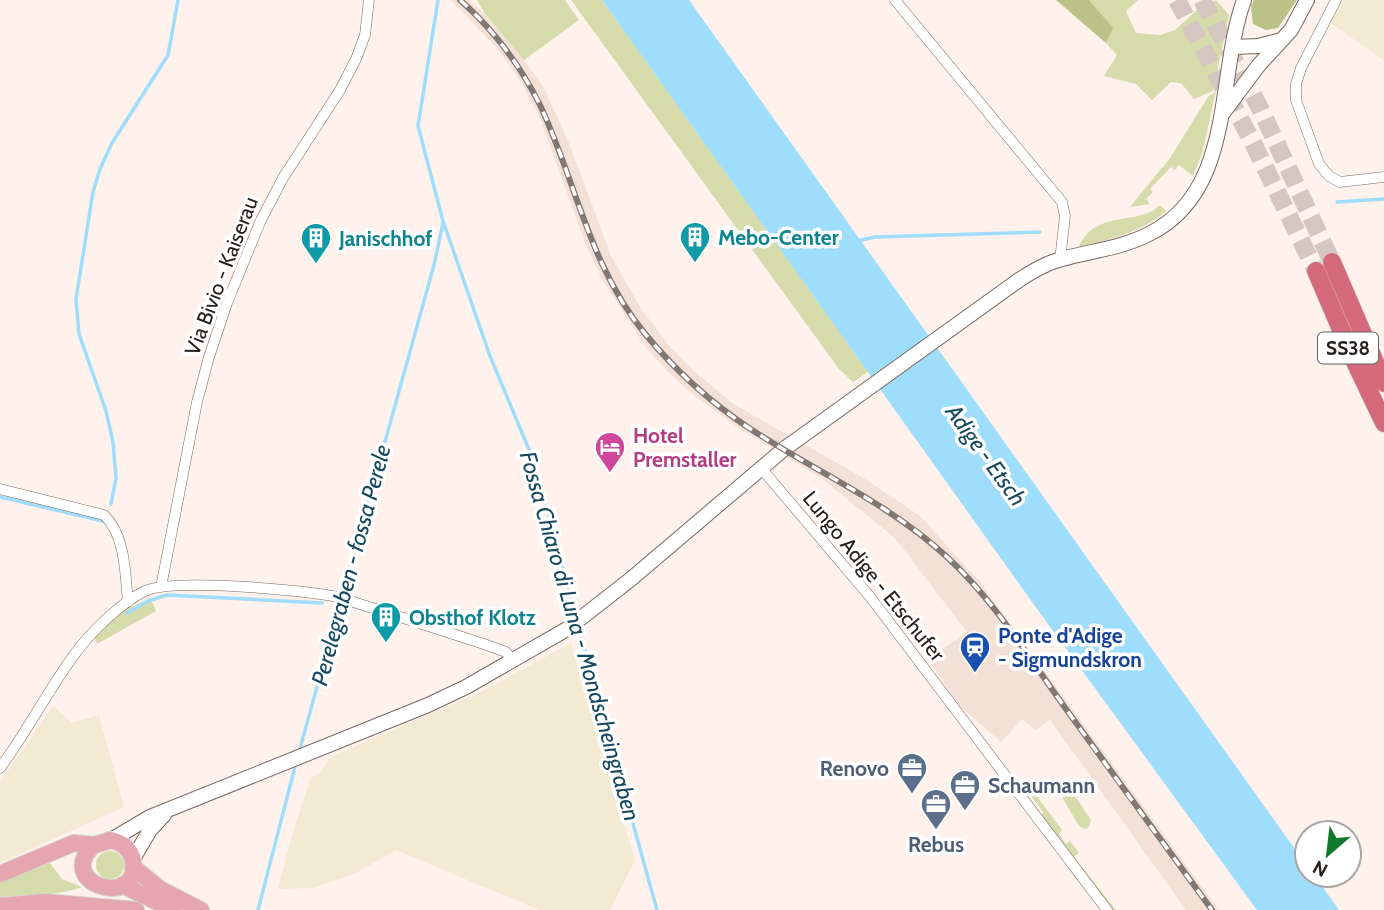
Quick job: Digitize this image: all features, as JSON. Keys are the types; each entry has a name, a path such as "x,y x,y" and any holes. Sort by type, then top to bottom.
{"highway":[{"name":"SS38","path":"1384,383 1324,266 1354,360 1384,423"}],"main road":[{"path":"0,874 74,843 94,845 111,840 150,817 428,705 466,687 567,629 761,468 1019,280 1060,260 1133,241 1152,233 1176,215 1195,192 1209,165 1244,0"},
{"path":"1220,117 1258,66 1283,40 1307,0"},
{"path":"1237,25 1258,46"},
{"path":"1233,47 1258,46 1283,40"},
{"path":"1230,65 1258,66"},
{"path":"94,845 86,854 84,864 89,879 96,886 106,889 122,885 131,875 133,863 150,830 170,809"},
{"path":"111,840 127,848 133,863 160,889 201,910"},
{"path":"122,885 174,910"},
{"path":"45,902 96,886"},
{"path":"0,906 45,902 136,910"}],"street":[{"name":"Via Bivio - Kaiserau","path":"161,587 197,402 228,303 261,220 283,178 341,90 356,59 365,35 369,0"},
{"path":"895,0 1062,202 1065,216 1060,260"},
{"path":"1336,0 1301,68 1296,84 1296,100 1319,164 1329,176 1340,181 1384,177"},
{"name":"Lungo Adige - Etschufer","path":"761,468 871,598 1107,910"},
{"path":"0,489 104,515 113,524 119,539 128,602"},
{"path":"0,768 75,654 108,618 146,590 192,586 302,592 338,597 506,652 512,660"}],"shaded area":[{"path":"451,0 468,0 486,15 544,88 569,143 611,256 642,310 671,348 735,405 865,479 920,516 979,581 1219,910 1186,910 1050,720 1035,730 1022,719 1001,742 960,706 928,659 967,632 895,538 821,478 739,428 696,397 668,372 645,346 603,281 586,245 539,116 519,79 497,48"},
{"path":"1343,0 1384,0 1384,61 1331,23"},
{"path":"571,643 635,860 610,910 539,910 396,850 358,872 314,888 278,889 311,777 319,775 330,757 479,693"},
{"path":"53,706 72,723 99,715 124,807 0,863 0,782"}],"green space":[{"path":"477,0 565,0 579,20 524,60 486,15"},
{"path":"571,0 602,0 868,372 853,382 839,369"},
{"path":"1056,0 1089,0 1113,28 1106,43"},
{"path":"1089,0 1138,0 1126,11 1136,33 1160,35 1175,30 1197,10 1216,0 1229,15 1213,91 1194,99 1181,83 1171,82 1152,100 1136,84 1104,76 1117,55 1106,43 1112,28"},
{"path":"1254,0 1297,0 1278,28 1266,30 1253,24 1251,6"},
{"path":"1216,91 1202,154 1193,176 1179,165 1175,170 1171,167 1150,189 1153,192 1146,199 1150,204 1130,207 1170,158 1208,97"},
{"path":"1160,205 1166,211 1146,225 1079,247 1095,227 1141,215"},
{"path":"150,598 156,611 97,644 94,636 129,605 132,607"},
{"path":"1029,786 1062,830 1059,834 1066,844 1070,841 1079,853 1074,857 1116,910 1110,910 1039,817 1044,813 1026,789"},
{"path":"1069,791 1091,820 1089,827 1085,829 1079,826 1063,799 1063,794"},
{"path":"110,851 120,855 124,865 120,875 110,879 100,875 96,865 100,855"},
{"path":"50,863 62,879 82,887 52,894 0,897 0,882"}],"water":[{"name":"Adige - Etsch","path":"602,0 689,0 1293,846 1293,889 1324,889 1339,910 1257,910 1040,613"}],"waterway":[{"path":"111,504 116,478 113,442 106,411 79,334 76,299 93,192 100,169 112,143 168,55 178,0"},
{"name":"Fossa Chiaro di Luna - Mondscheingraben","path":"438,0 418,126 443,221 490,356 535,464 576,618"},
{"path":"1337,202 1384,199"},
{"name":"Perelegraben - fossa Perele","path":"299,752 434,265 443,223"},
{"path":"857,241 875,237 1040,232"},
{"path":"0,497 103,521"},
{"path":"127,613 148,601 167,595 322,603"},
{"name":"Fossa Chiaro di Luna - Mondscheingraben","path":"578,625 657,910"},
{"name":"Perelegraben - fossa Perele","path":"258,910 296,763"}],"tunnel":[{"path":"1177,0 1252,141 1316,271"},
{"path":"1202,0 1261,110 1332,262"}],"railway":[{"path":"460,0 495,35 532,90 553,135 597,253 627,309 646,335 681,373 721,408 774,444 901,520 964,574 1010,630 1212,910"}],"place":[{"name":"Mebo-Center","path":"695,264"},
{"name":"Janischhof","path":"316,265"},
{"name":"Hotel Premstaller","path":"610,474"},
{"name":"Obsthof Klotz","path":"386,644"},
{"name":"Ponte d'Adige - Sigmundskron","path":"975,674"},
{"name":"Renovo","path":"912,795"},
{"name":"Schaumann","path":"965,812"},
{"name":"Rebus","path":"936,831"}]}
